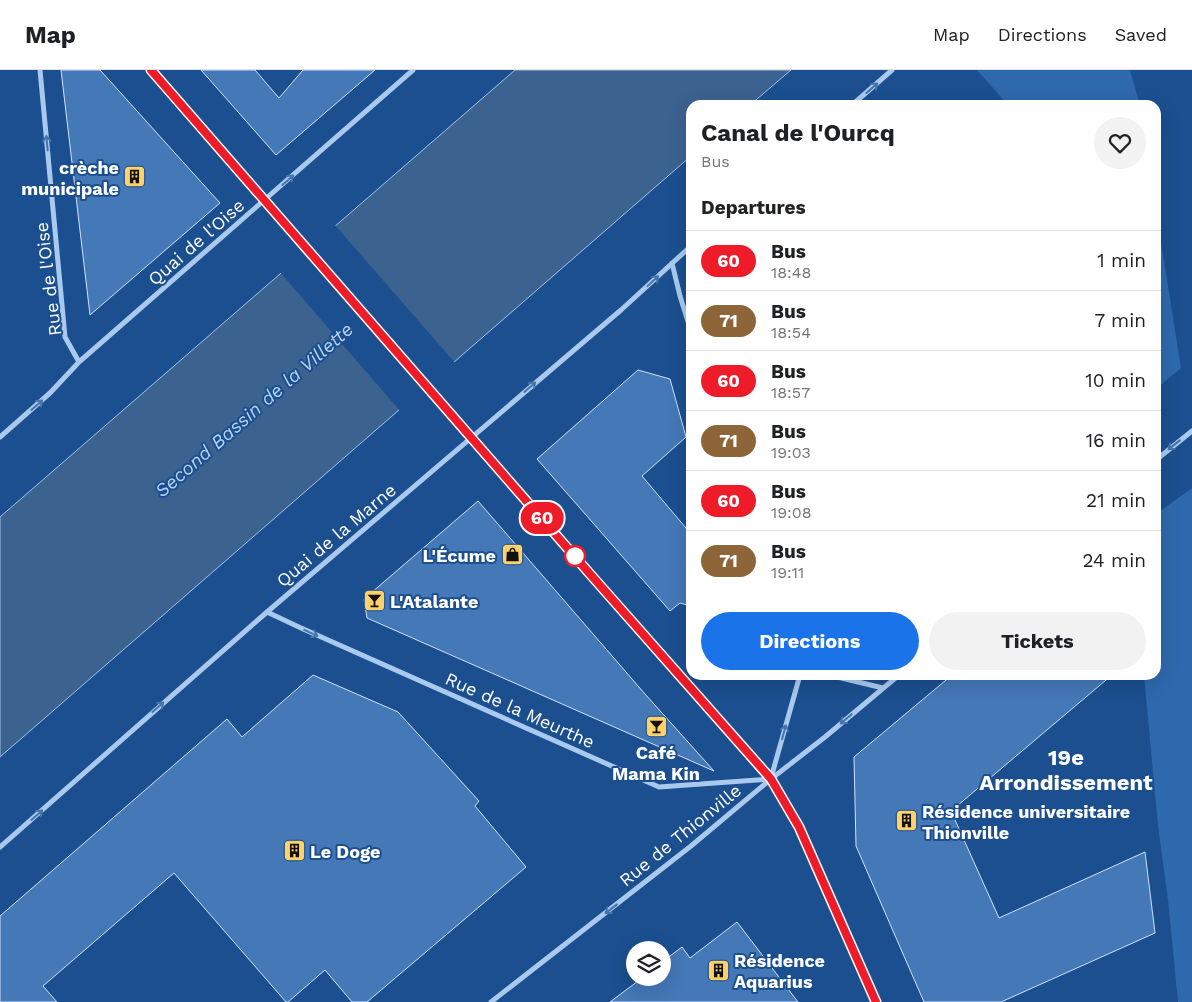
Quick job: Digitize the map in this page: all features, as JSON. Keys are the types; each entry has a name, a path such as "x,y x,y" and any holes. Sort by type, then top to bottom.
{"street":[{"name":"Rue de l'Oise","path":"40,70 66,337 79,362"},
{"path":"152,70 771,779 799,827 876,1002"},
{"name":"Quai de l'Oise","path":"0,437 50,393 79,362 413,70"},
{"path":"858,100 892,70"},
{"name":"Quai de la Marne","path":"0,847 267,612 613,316 686,250"},
{"path":"672,263 686,315"},
{"path":"1161,456 1192,431"},
{"name":"Rue de la Meurthe","path":"267,612 659,787 771,779"},
{"path":"771,779 799,680"},
{"path":"850,680 884,688"},
{"name":"Rue de Thionville","path":"492,1002 690,846 893,680"}],"shaded area":[{"path":"977,70 1130,70 1139,100 1004,100"},
{"path":"1161,242 1181,368 1161,385"},
{"path":"1192,488 1192,1002 1178,1002 1168,900 1158,826 1144,680 1161,680 1161,510"}],"water":[{"name":"Second Bassin de la Villette","path":"515,70 791,70 756,100 686,100 686,160 0,757 0,517"}],"pier":[{"path":"334,224 456,364 401,412 279,271"}],"building":[{"name":"crèche municipale","path":"61,70 100,70 220,203 90,315"},
{"path":"201,70 255,70 279,98 303,70 375,70 276,155"},
{"path":"638,370 670,379 686,437 642,476 686,528 686,605 680,603 670,611 537,459"},
{"path":"478,501 714,771 367,618 364,599"},
{"name":"Le Doge","path":"313,675 398,712 479,801 475,806 526,867 367,1002 352,1002 325,970 286,1002 174,873 43,986 57,1002 0,1002 0,916 227,719 242,737"},
{"path":"946,680 1106,680 951,811 999,918 1145,852 1155,933 1001,1002 924,1002 856,846 854,757"},
{"name":"Résidence Aquarius","path":"737,922 798,1002 610,1002 631,986 671,986 671,955 682,947 690,958"}],"bus line":[{"name":"60","path":"151,70 771,779 799,827 876,1002"}],"place":[{"name":"crèche municipale","path":"135,177"},
{"name":"L'Écume","path":"512,555"},
{"name":"L'Atalante","path":"374,601"},
{"name":"Café Mama Kin","path":"656,727"},
{"name":"Résidence universitaire Thionville","path":"906,821"},
{"name":"Le Doge","path":"294,851"},
{"name":"Résidence Aquarius","path":"718,970"}],"district":[{"name":"19e Arrondissement","path":"1066,770"}]}
